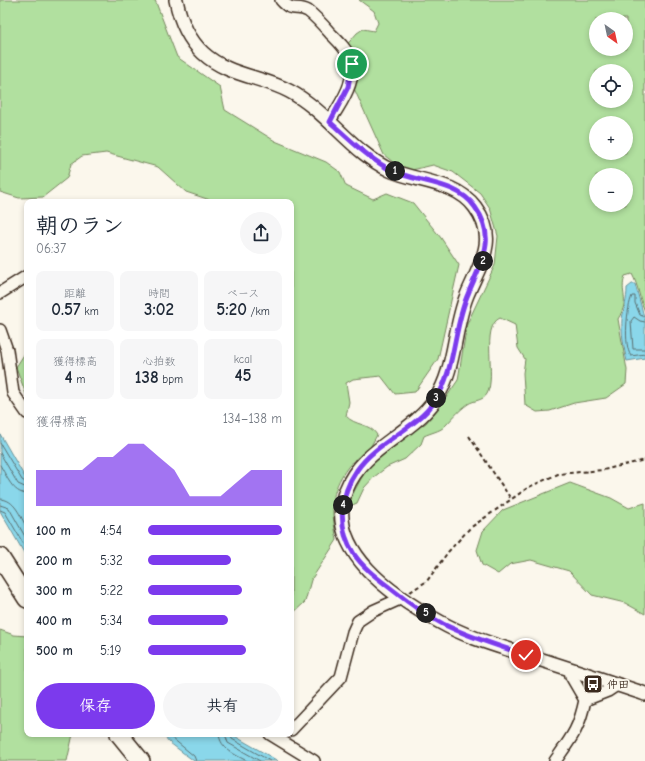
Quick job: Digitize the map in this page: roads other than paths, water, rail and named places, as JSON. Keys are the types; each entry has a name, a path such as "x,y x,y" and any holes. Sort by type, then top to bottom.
{"main road":[{"path":"0,557 24,594"},
{"path":"122,737 141,761"}],"street":[{"path":"176,0 179,17 189,35 202,52 217,65 289,91 306,102 370,157 389,169 441,185 462,195 474,205 482,219 486,232 487,243 482,263 458,321 445,383 434,402 417,420 375,451 357,469 345,490 342,510 344,534 354,555 370,572 402,598 441,623 483,641 645,694"},
{"path":"281,0 290,8 306,9 311,13 337,40 350,58 352,70 348,87 330,122"},
{"path":"0,293 24,278"},
{"path":"0,330 7,350 13,393 24,409"},
{"path":"294,727 342,677 353,632 358,621 373,611 402,598"},
{"path":"555,761 574,736 580,722 585,700 571,676 570,669"},
{"path":"585,700 608,691 617,685"},
{"path":"284,738 314,761"}],"water":[{"path":"632,284 635,284 645,320 645,358 627,361 623,340 622,319 627,288"},
{"path":"0,434 24,476 24,553 0,511"},
{"path":"165,737 236,737 278,761 194,761 170,743"}],"place":[{"name":"仲田","path":"593,684"}]}
